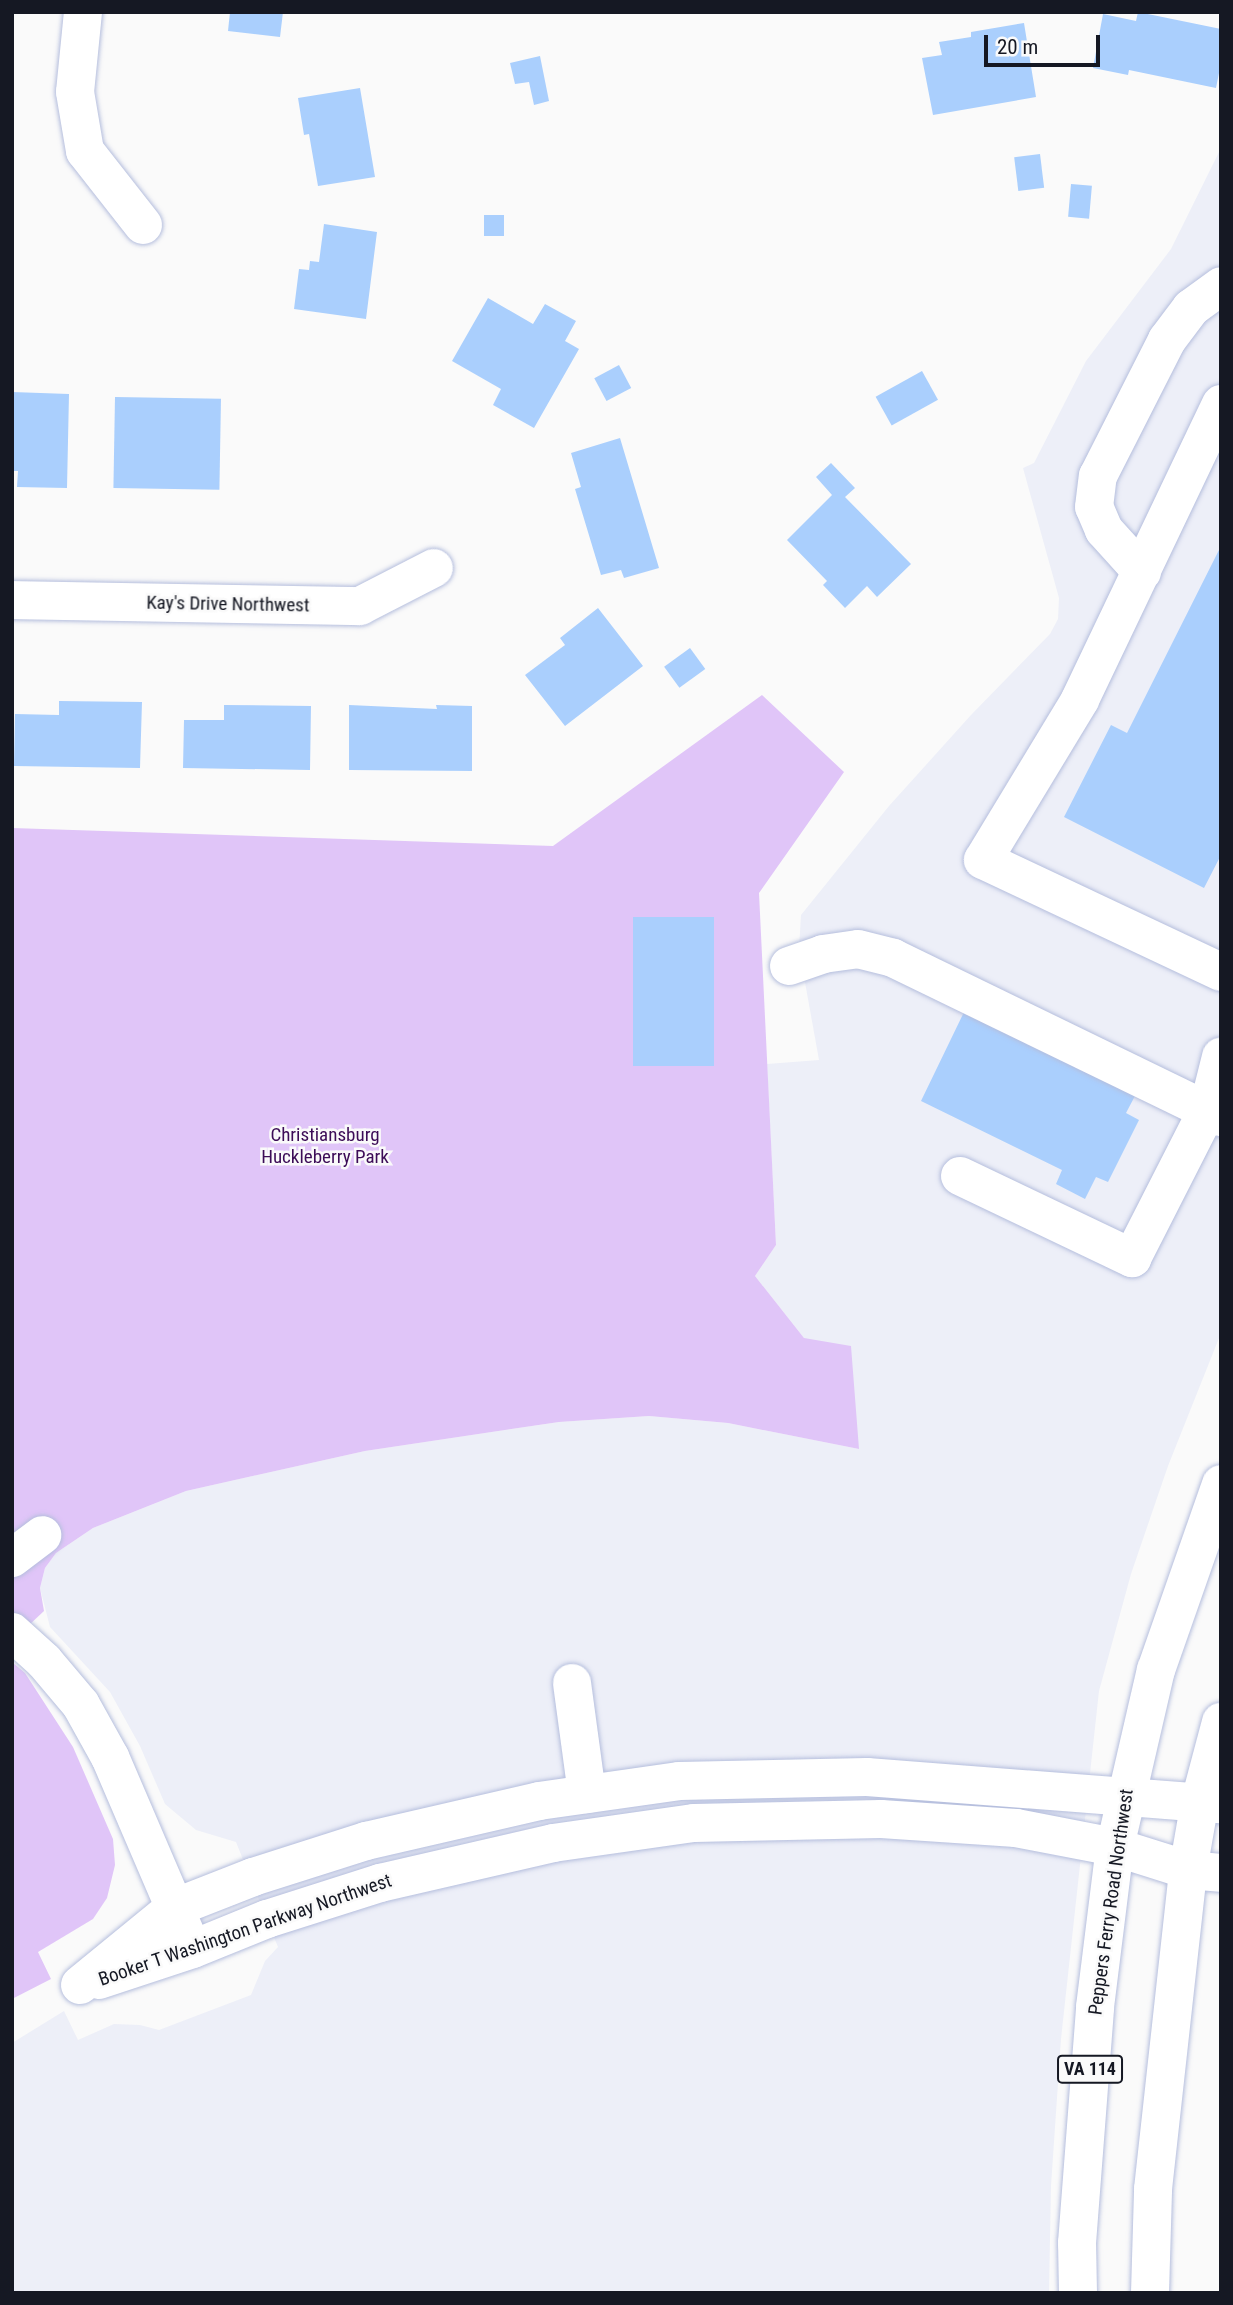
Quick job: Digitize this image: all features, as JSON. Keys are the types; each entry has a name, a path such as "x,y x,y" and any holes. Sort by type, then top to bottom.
{"street":[{"path":"83,12 75,92 85,150 143,225"},
{"path":"1142,572 1104,530 1094,507 1098,476 1167,340 1191,308 1221,286"},
{"path":"1221,404 1080,700 983,860 1221,972"},
{"name":"Kay's Drive Northwest","path":"12,600 360,606 434,568"},
{"path":"789,967 823,954 858,949 893,958 1214,1113"},
{"path":"960,1176 1132,1258 1214,1113 1221,1057"},
{"name":"Peppers Ferry Road Northwest","path":"1078,2293 1077,2243 1095,2007 1115,1847 1156,1670 1221,1484"},
{"path":"12,1558 42,1535"},
{"path":"12,1632 44,1661 81,1705 110,1757 193,1950"},
{"path":"572,1684 587,1794"},
{"path":"1150,2293 1153,2189 1204,1872 1221,1722"},
{"name":"Booker T Washington Parkway Northwest","path":"1204,1872 1115,1847 1016,1828 881,1819 694,1823 553,1843 380,1883 267,1919 193,1950 80,1985 174,1908 253,1877 366,1841 539,1801 680,1781 867,1777 1210,1802"}],"shaded area":[{"path":"1221,148 1221,1333 1168,1466 1131,1574 1099,1691 1061,2039 1051,2186 1049,2293 12,2293 12,2043 64,2011 78,2040 114,2024 140,2025 159,2030 251,1995 265,1961 278,1947 236,1842 196,1830 165,1804 140,1746 110,1692 50,1627 40,1588 45,1568 56,1553 93,1528 186,1491 365,1451 559,1422 649,1416 728,1423 859,1449 804,1338 755,1276 776,1245 767,1064 819,1060 799,949 801,915 889,806 971,715 1050,634 1058,619 1059,598 1023,468 1034,463 1086,361 1171,249"}],"green space":[{"name":"Christiansburg Huckleberry Park","path":"762,695 844,772 759,893 776,1245 755,1276 804,1338 851,1346 859,1449 728,1423 649,1416 559,1422 365,1451 186,1491 93,1528 56,1553 45,1568 40,1588 44,1611 12,1641 12,828 553,846"},
{"path":"12,1662 25,1673 73,1747 113,1839 115,1865 107,1898 93,1919 38,1952 51,1979 12,1999"}],"building":[{"path":"230,12 283,12 280,37 228,31"},
{"path":"1138,12 1221,29 1221,63 1216,88 1129,70 1128,75 1093,68 1103,14 1136,21"},
{"path":"1024,23 1036,97 933,115 922,58 942,55 939,42 971,37 971,32"},
{"path":"540,56 549,101 534,105 529,82 515,84 510,63"},
{"path":"360,88 375,177 318,186 309,134 304,135 298,98"},
{"path":"1040,154 1044,188 1018,191 1014,157"},
{"path":"1071,184 1092,186 1089,219 1068,217"},
{"path":"484,215 504,215 504,236 484,236"},
{"path":"324,224 377,232 366,319 294,309 299,269 309,270 310,261 319,262"},
{"path":"488,298 533,324 545,304 576,321 565,341 579,349 534,428 493,405 501,389 452,361"},
{"path":"619,365 631,388 606,401 594,378"},
{"path":"922,371 938,400 892,426 876,397"},
{"path":"12,392 69,394 67,488 17,487 18,471 12,471"},
{"path":"115,397 221,399 219,490 113,488"},
{"path":"620,438 659,568 624,578 621,570 601,575 575,489 581,487 571,453"},
{"path":"831,463 855,488 845,497 911,564 877,597 867,586 845,608 823,585 827,581 787,540 832,495 816,477"},
{"path":"1221,546 1221,855 1204,888 1064,817 1111,725 1127,733"},
{"path":"598,608 643,666 565,726 525,675 565,645 560,638"},
{"path":"690,648 705,669 679,688 664,667"},
{"path":"59,701 142,702 140,768 14,766 15,714 59,715"},
{"path":"224,705 311,706 310,770 183,768 184,720 224,720"},
{"path":"349,705 437,709 436,705 472,706 472,771 349,770"},
{"path":"633,917 714,917 714,1066 633,1066"},
{"path":"965,1010 1136,1094 1126,1113 1139,1120 1108,1182 1096,1177 1085,1199 1056,1184 1062,1170 921,1101"}]}
